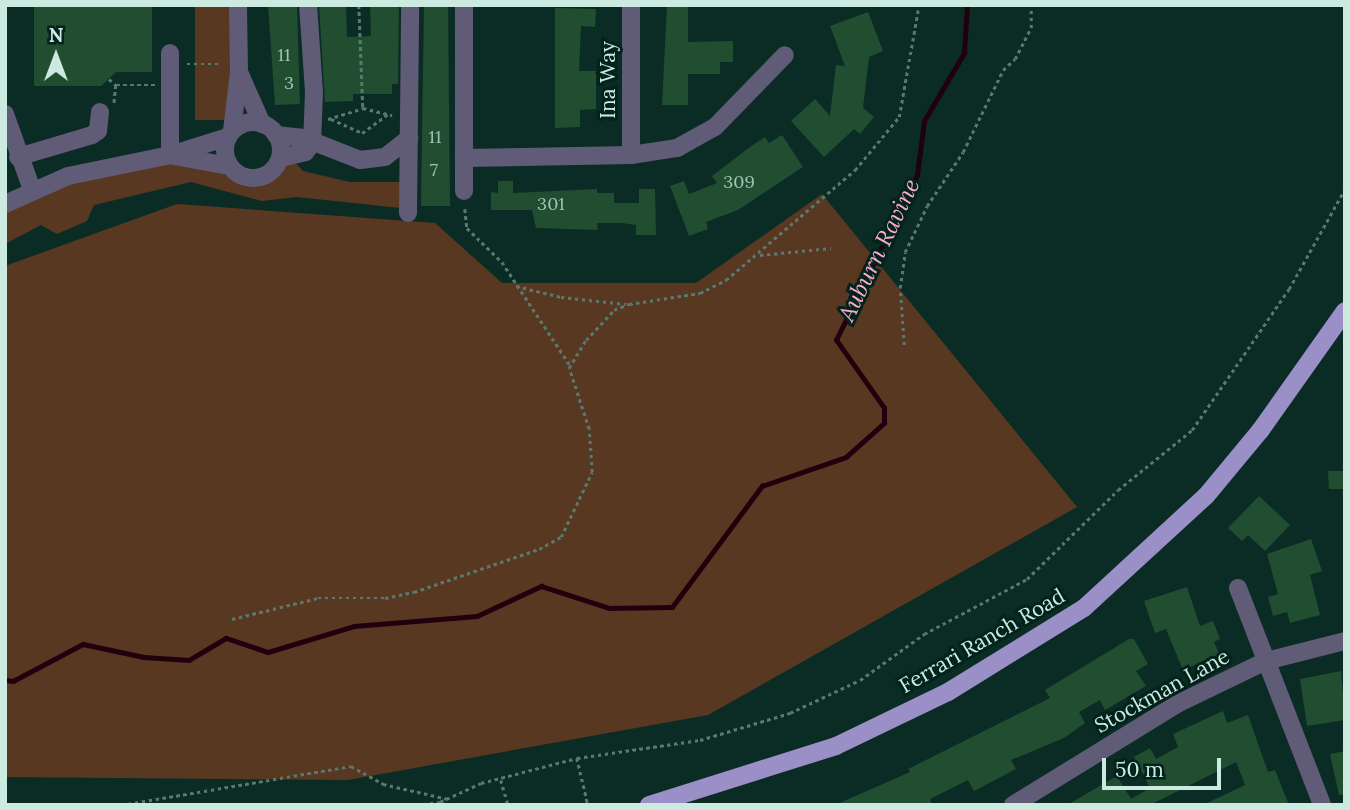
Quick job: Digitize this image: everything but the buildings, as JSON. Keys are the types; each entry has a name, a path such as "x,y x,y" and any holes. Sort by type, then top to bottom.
{"main road":[{"name":"Ferrari Ranch Road","path":"649,805 836,746 948,692 1084,608 1206,496 1269,420 1345,311"}],"street":[{"path":"229,166 225,152 239,72 238,5"},
{"path":"170,155 229,166 239,175 253,178 272,170 279,158 305,152 312,145 314,92 308,5"},
{"path":"408,213 410,5"},
{"path":"464,5 464,191"},
{"name":"Ina Way","path":"631,5 631,155"},
{"path":"170,52 170,155"},
{"path":"464,158 631,155 677,148 715,127 785,55"},
{"path":"239,72 269,129 279,158"},
{"path":"18,157 92,135 98,131 100,112"},
{"path":"5,114 18,157 32,190"},
{"path":"5,204 32,190 92,169 170,155 230,134 245,124 304,138 312,145 372,161 394,152 409,138"},
{"path":"1238,587 1322,805"},
{"name":"Stockman Lane","path":"1013,805 1166,711 1266,661 1345,641"}],"path":[{"path":"359,5 363,107"},
{"path":"570,365 614,310 629,304 700,293 760,255 855,170 893,127 902,103 919,5"},
{"path":"904,345 900,288 905,252 927,206 963,152 1003,70 1026,38 1031,28 1031,5"},
{"path":"322,122 363,107 397,115 396,121"},
{"path":"329,119 362,132 370,131 388,114"},
{"path":"416,805 449,799 501,780 577,758 700,740 790,713 860,680 924,634 1027,579 1118,490 1192,430 1289,289 1345,189"},
{"path":"232,619 318,598 386,598 414,592 539,549 561,537 592,472 589,429 570,365 515,286 502,262 467,228 465,213"},
{"path":"760,255 831,248"},
{"path":"515,286 561,297 629,304"},
{"path":"577,758 588,805"},
{"path":"121,805 351,766 383,784 449,799"},
{"path":"501,780 508,805"}],"shaded area":[{"path":"195,5 236,5 243,120 195,120"},
{"path":"193,156 234,180 268,180 290,157 303,171 350,182 400,182 400,208 297,197 262,201 191,182 94,205 87,221 57,234 41,225 5,244 5,208 34,193 122,167"},
{"path":"822,194 1077,507 708,715 348,780 5,777 5,266 177,204 435,223 502,283 696,283"}],"waterway":[{"name":"Auburn Ravine","path":"5,680 13,681 83,644 144,657 189,660 226,638 268,652 354,626 477,616 541,586 609,608 672,607 762,486 846,457 884,423 884,408 836,340 917,175 924,121 964,53 967,5"}]}
